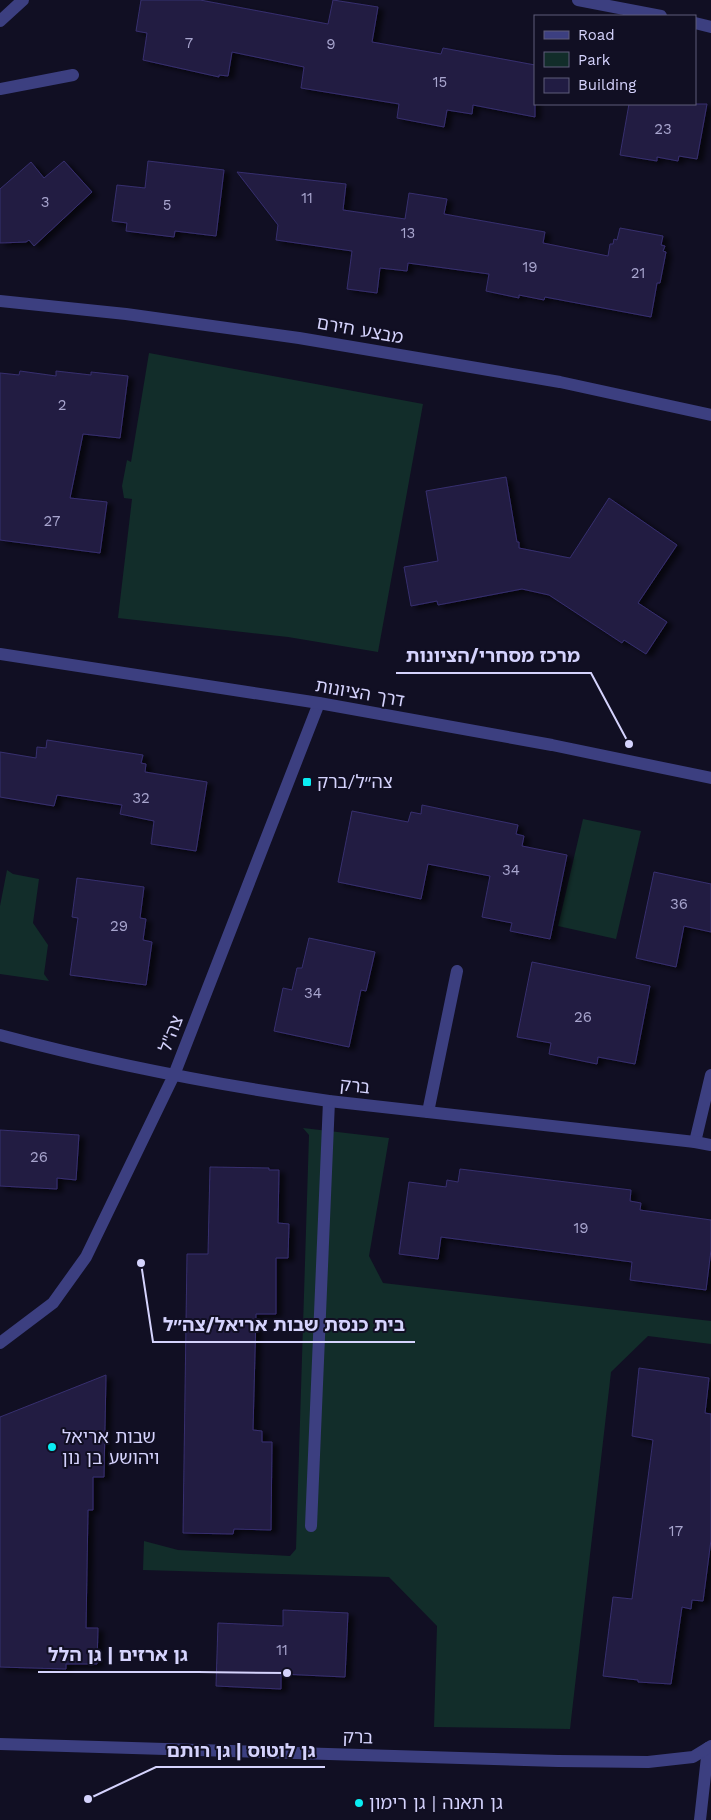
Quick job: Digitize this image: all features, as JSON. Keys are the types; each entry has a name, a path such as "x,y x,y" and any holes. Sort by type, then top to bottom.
{"street":[{"path":"0,21 23,0"},
{"path":"578,0 656,15"},
{"path":"696,23 711,27"},
{"path":"0,89 73,75"},
{"name":"מבצע חירם","path":"0,301 126,314 299,338 560,382 711,415"},
{"name":"דרך הציונות","path":"0,654 319,703 552,745 711,778"},
{"name":"צה\"ל","path":"0,1343 53,1303 86,1257 174,1075 319,703"},
{"path":"428,1112 457,971"},
{"name":"ברק","path":"0,1035 76,1055 273,1093 711,1145"},
{"path":"695,1142 711,1075"},
{"path":"311,1526 330,1101"},
{"name":"ברק","path":"0,1744 539,1761 648,1762 693,1757 710,1747"},
{"path":"700,1820 710,1747"}],"green space":[{"path":"149,353 423,404 378,652 288,637 118,618 132,499 124,498 122,486 127,460 131,462"},
{"path":"583,819 641,831 616,939 558,926"},
{"path":"7,870 13,874 39,879 33,923 48,945 44,974 49,981 0,974 0,906"},
{"path":"303,1128 389,1138 369,1256 383,1283 711,1321 711,1344 648,1336 611,1372 570,1729 434,1727 437,1626 389,1577 143,1570 144,1541 178,1550 290,1556 296,1549 309,1135"}],"building":[{"path":"141,0 200,0 328,24 333,0 378,7 372,42 441,54 443,48 534,65 535,117 473,105 472,114 447,110 444,127 397,118 399,104 301,88 304,67 232,52 228,76 219,75 219,77 143,60 147,33 136,31"},
{"path":"707,104 697,159 679,156 678,161 657,157 657,161 620,155 629,105"},
{"path":"64,161 92,192 34,246 29,240 26,242 0,243 0,189 31,162 44,178"},
{"path":"148,161 224,170 216,236 175,231 174,237 126,231 127,223 112,221 117,185 145,188"},
{"path":"237,172 346,184 343,210 405,219 409,193 447,199 444,214 545,232 543,243 608,256 610,244 613,244 614,239 617,240 620,228 663,236 661,245 665,246 663,251 666,252 660,283 657,283 651,317 545,297 544,300 519,295 519,298 486,291 489,274 408,263 407,271 380,268 377,293 347,289 352,251 276,240 278,225"},
{"path":"20,371 56,376 56,371 91,375 91,372 128,376 120,438 83,434 70,498 107,502 100,553 0,540 0,373 19,375"},
{"path":"506,477 519,548 570,558 609,498 677,545 638,603 667,622 646,654 624,640 622,643 549,595 522,589 438,605 437,601 411,606 404,567 438,561 426,491"},
{"path":"47,740 143,755 141,763 146,764 145,772 207,782 196,851 151,844 154,821 120,814 122,805 57,795 54,806 0,797 0,752 36,758 37,747 46,748"},
{"path":"422,805 518,825 516,834 524,836 522,846 567,855 550,939 510,931 512,923 482,917 490,876 428,864 421,899 338,882 352,811 408,822 411,812 421,814"},
{"path":"654,872 711,884 711,932 684,926 676,967 636,958"},
{"path":"77,878 144,887 140,918 146,919 143,940 152,942 146,985 70,975 78,918 72,917"},
{"path":"309,938 375,952 366,991 361,990 349,1047 274,1031 283,988 292,990 297,968 302,968"},
{"path":"532,962 650,986 635,1064 598,1057 597,1064 549,1054 551,1043 517,1037"},
{"path":"0,1130 79,1135 76,1180 57,1178 57,1189 0,1186"},
{"path":"210,1167 269,1168 269,1170 279,1170 278,1223 289,1224 288,1258 276,1258 276,1314 256,1314 253,1430 262,1431 262,1442 272,1442 271,1530 234,1529 233,1534 183,1533 187,1254 208,1254"},
{"path":"460,1169 631,1190 630,1201 641,1203 640,1210 711,1220 711,1250 706,1290 630,1280 632,1262 441,1237 438,1259 399,1254 409,1182 446,1187 447,1180 458,1182"},
{"path":"639,1368 709,1378 705,1413 711,1414 711,1540 703,1601 692,1600 691,1609 682,1607 671,1684 638,1682 638,1680 603,1676 613,1597 632,1599 653,1440 632,1436"},
{"path":"106,1375 104,1477 93,1477 93,1510 88,1510 86,1628 98,1628 97,1664 66,1664 66,1669 0,1667 0,1417"},
{"path":"283,1610 348,1613 345,1677 281,1674 281,1689 216,1686 218,1623 283,1626"}],"place":[{"name":"מרכז מסחרי/הציונות","path":"629,744"},
{"name":"צה״ל/ברק","path":"307,782"},
{"name":"בית כנסת שבות אריאל/צה״ל","path":"141,1263"},
{"name":"שבות אריאל ויהושע בן נון","path":"52,1447"},
{"name":"גן ארזים | גן הלל","path":"287,1673"},
{"name":"גן לוטוס | גן רותם","path":"88,1799"},
{"name":"גן תאנה | גן רימון","path":"359,1803"}]}
